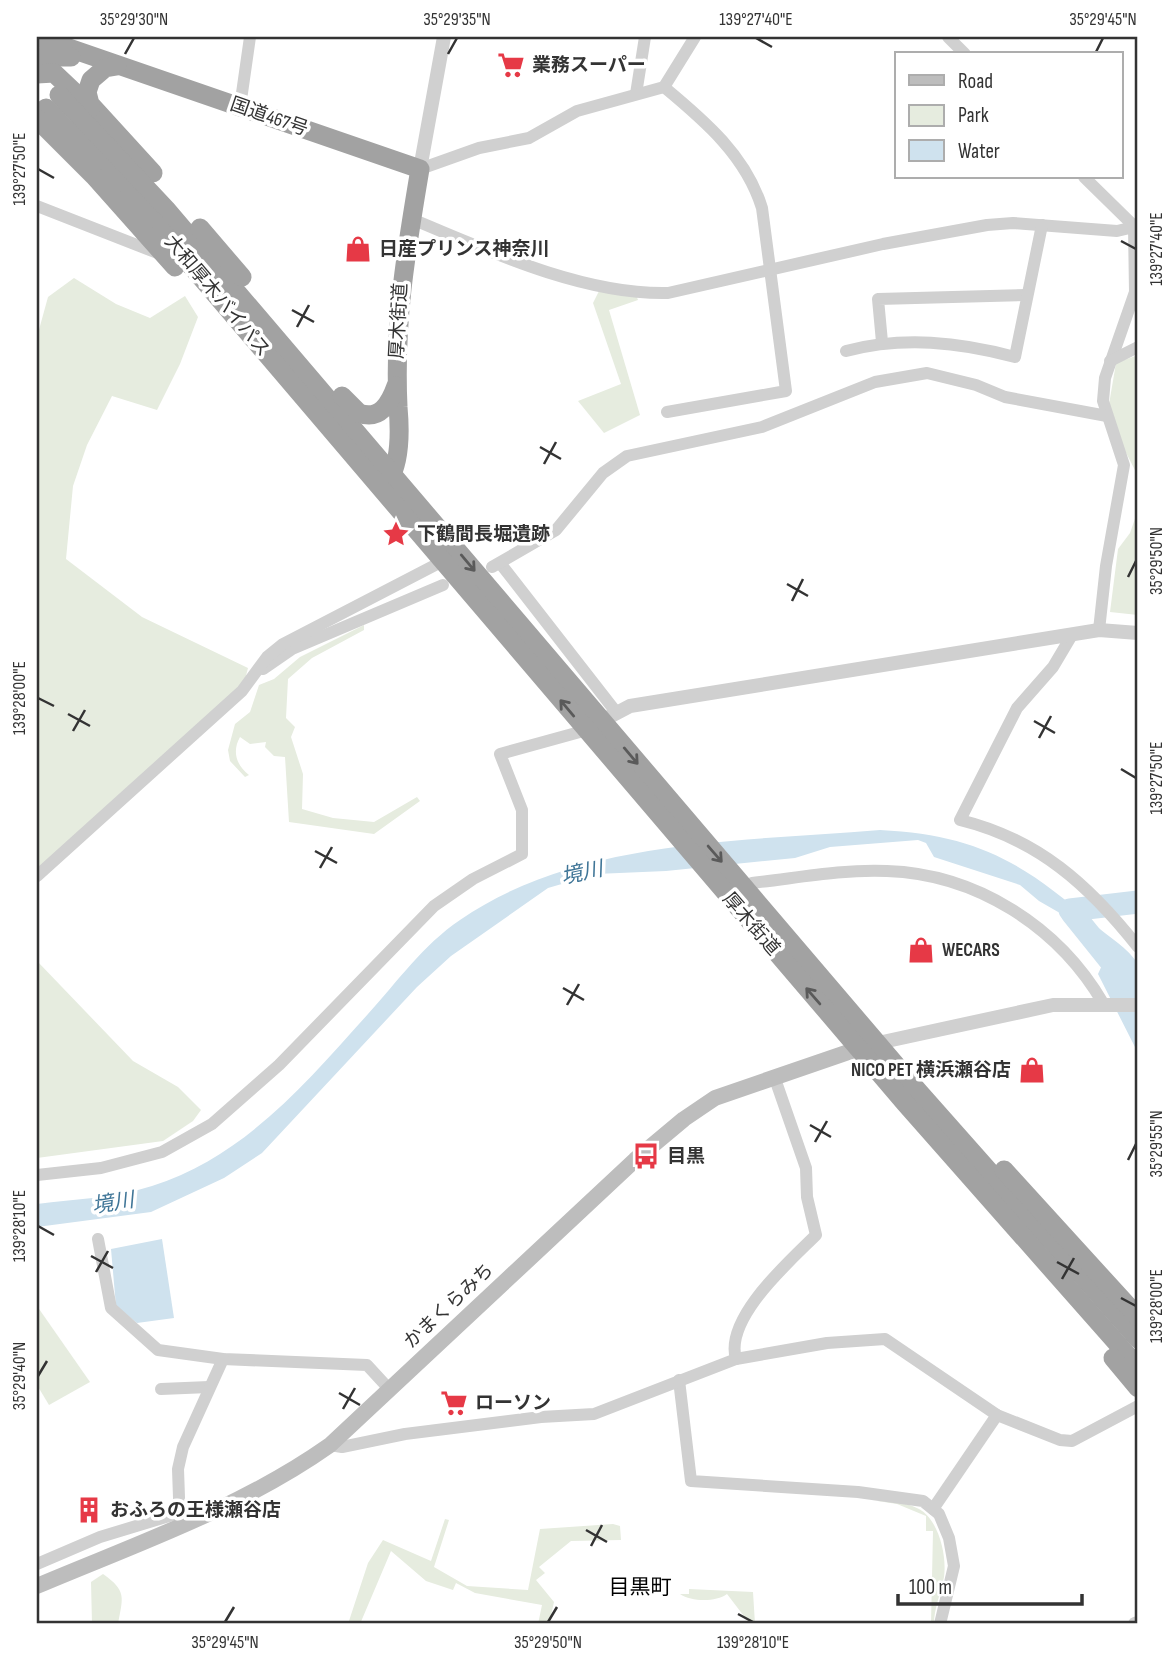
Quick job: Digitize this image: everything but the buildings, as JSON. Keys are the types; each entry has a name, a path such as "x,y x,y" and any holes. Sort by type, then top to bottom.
{"highway":[{"name":"国道467号","path":"37,37 420,169"},
{"name":"国道467号","path":"37,57 65,56 117,66"},
{"path":"96,113 88,99 91,80 106,68 117,66"},
{"path":"37,74 54,73 145,164 327,387"},
{"path":"47,107 94,176 278,388 349,451"},
{"name":"大和厚木バイパス","path":"47,107 135,173 350,414 387,482"},
{"name":"大和厚木バイパス","path":"47,107 153,221 349,451 387,482"},
{"name":"厚木街道","path":"420,169 397,315 400,432 387,482 443,561 601,721 675,835 858,1048 911,1097 1000,1196 1138,1339"},
{"path":"350,414 365,416 381,412 392,399 397,381"},
{"name":"厚木街道","path":"387,482 601,721 695,831 744,881 878,1043 911,1097"},
{"path":"911,1097 1023,1187 1138,1317"},
{"path":"911,1097 984,1212 1138,1388"},
{"name":"厚木街道","path":"1000,1196 1138,1367"}],"main road":[{"name":"かまくらみち","path":"37,1586 180,1519 264,1488 330,1445 658,1139 715,1098 878,1043"}],"street":[{"path":"240,107 250,37"},
{"path":"444,37 420,169 479,148 529,138 577,111 664,87 695,37"},
{"path":"636,94 645,37"},
{"path":"948,37 963,52"},
{"path":"664,87 699,116 733,152 754,181 762,208 786,391 667,412"},
{"path":"1085,178 1136,228 1135,292 1110,361 1104,390 1107,416 1122,452 1124,465 1105,566 1099,630"},
{"path":"37,206 167,257"},
{"path":"412,219 562,276 637,292 668,293 883,244 987,225 1042,225 1117,231 1136,228"},
{"path":"846,351 881,342 920,341 1015,357 1042,225"},
{"path":"881,342 878,299 1026,295"},
{"path":"1110,361 1138,347"},
{"path":"601,721 496,565 556,530 603,473 627,456 762,427 875,382 936,374 976,385 1005,397 1107,416"},
{"path":"37,876 229,704 259,671 267,657 282,644 443,561"},
{"path":"259,671 292,649 443,585"},
{"path":"37,1175 101,1168 162,1152 212,1124 279,1065 434,906 473,879 522,854 522,810 500,754 601,721 630,706 1099,630 1138,633"},
{"path":"1072,635 1054,667 1017,708 960,820 990,827 1045,855 1066,870 1138,947"},
{"path":"744,881 887,871 919,874 977,891 1028,920 1064,950 1105,1003"},
{"path":"878,1043 1036,1008 1105,1003 1138,1005"},
{"path":"736,1359 734,1350 746,1313 771,1279 816,1235 807,1197 806,1168 774,1076"},
{"path":"98,1239 111,1308 158,1350 223,1359 367,1365 390,1390"},
{"path":"330,1445 342,1447 405,1434 541,1417 594,1414 736,1359 827,1343 885,1339 997,1415 1060,1440 1072,1441 1138,1405"},
{"path":"37,1564 100,1537 180,1519 178,1469 183,1447 223,1359"},
{"path":"679,1380 691,1480 858,1492 923,1501 939,1514 954,1566 940,1624"},
{"path":"161,1389 209,1387"},
{"path":"933,1509 997,1415"}],"green space":[{"path":"74,278 116,304 150,318 185,296 198,317 180,364 157,410 112,396 87,445 73,486 66,559 142,617 248,668 242,691 37,876 37,337 48,297"},
{"path":"599,291 636,295 638,300 609,310 640,415 604,433 578,401 621,384 593,303"},
{"path":"1138,355 1138,476 1107,416 1116,363"},
{"path":"1138,510 1138,615 1110,612 1118,549 1130,533"},
{"path":"364,625 364,630 312,658 288,679 286,718 295,727 291,737 303,774 302,809 333,818 374,822 417,797 420,801 374,834 289,822 285,757 274,756 265,747 266,742 250,744 240,737 236,753 238,762 249,775 245,777 230,761 228,750 235,724 250,712 259,685 274,679 300,657"},
{"path":"37,961 133,1061 178,1087 201,1110 193,1121 163,1141 37,1158"},
{"path":"37,1306 90,1382 49,1405 37,1385"},
{"path":"871,1500 914,1506 926,1514 932,1521 943,1549 945,1568 934,1624 931,1624 933,1531 926,1531 926,1516 897,1504"},
{"path":"445,1519 449,1520 434,1567 467,1586 528,1590 540,1529 613,1524 620,1526 621,1540 571,1541 539,1567 545,1573 536,1580 554,1602 549,1624 538,1624 542,1605 475,1593 456,1583 453,1590 426,1581 391,1551 360,1624 348,1624 368,1563 383,1540 431,1561"},
{"path":"103,1574 120,1590 118,1624 92,1624 91,1582"},
{"path":"689,1589 753,1592 755,1624 750,1624 727,1594 717,1599 704,1600 680,1594 689,1594"}],"water":[{"path":"880,830 944,838 997,856 1045,884 1124,948 1138,964 1138,1053 1098,974 1109,950 1072,920 1039,901 1020,885 934,857 926,843 918,840 830,847 795,858 666,871 596,874 548,888 451,956 417,987 262,1153 224,1178 151,1212 37,1227 37,1204 138,1190 185,1173 216,1157 271,1115 297,1091 434,941 460,920 507,893 556,873 662,849 717,842"},
{"path":"162,1239 174,1318 137,1323 116,1306 111,1249"}],"waterway":[{"path":"1070,910 1138,902"},
{"name":"境川","path":"1072,913 1125,979"}],"place":[{"name":"業務スーパー","path":"511,65"},
{"name":"日産プリンス神奈川","path":"358,249"},
{"name":"下鶴間長堀遺跡","path":"396,534"},
{"name":"WECARS","path":"921,950"},
{"name":"NICO PET 横浜瀬谷店","path":"1032,1070"},
{"name":"目黒","path":"646,1156"},
{"name":"ローソン","path":"454,1403"},
{"name":"おふろの王様瀬谷店","path":"89,1510"}],"district":[{"name":"目黒町","path":"640,1587"}]}
